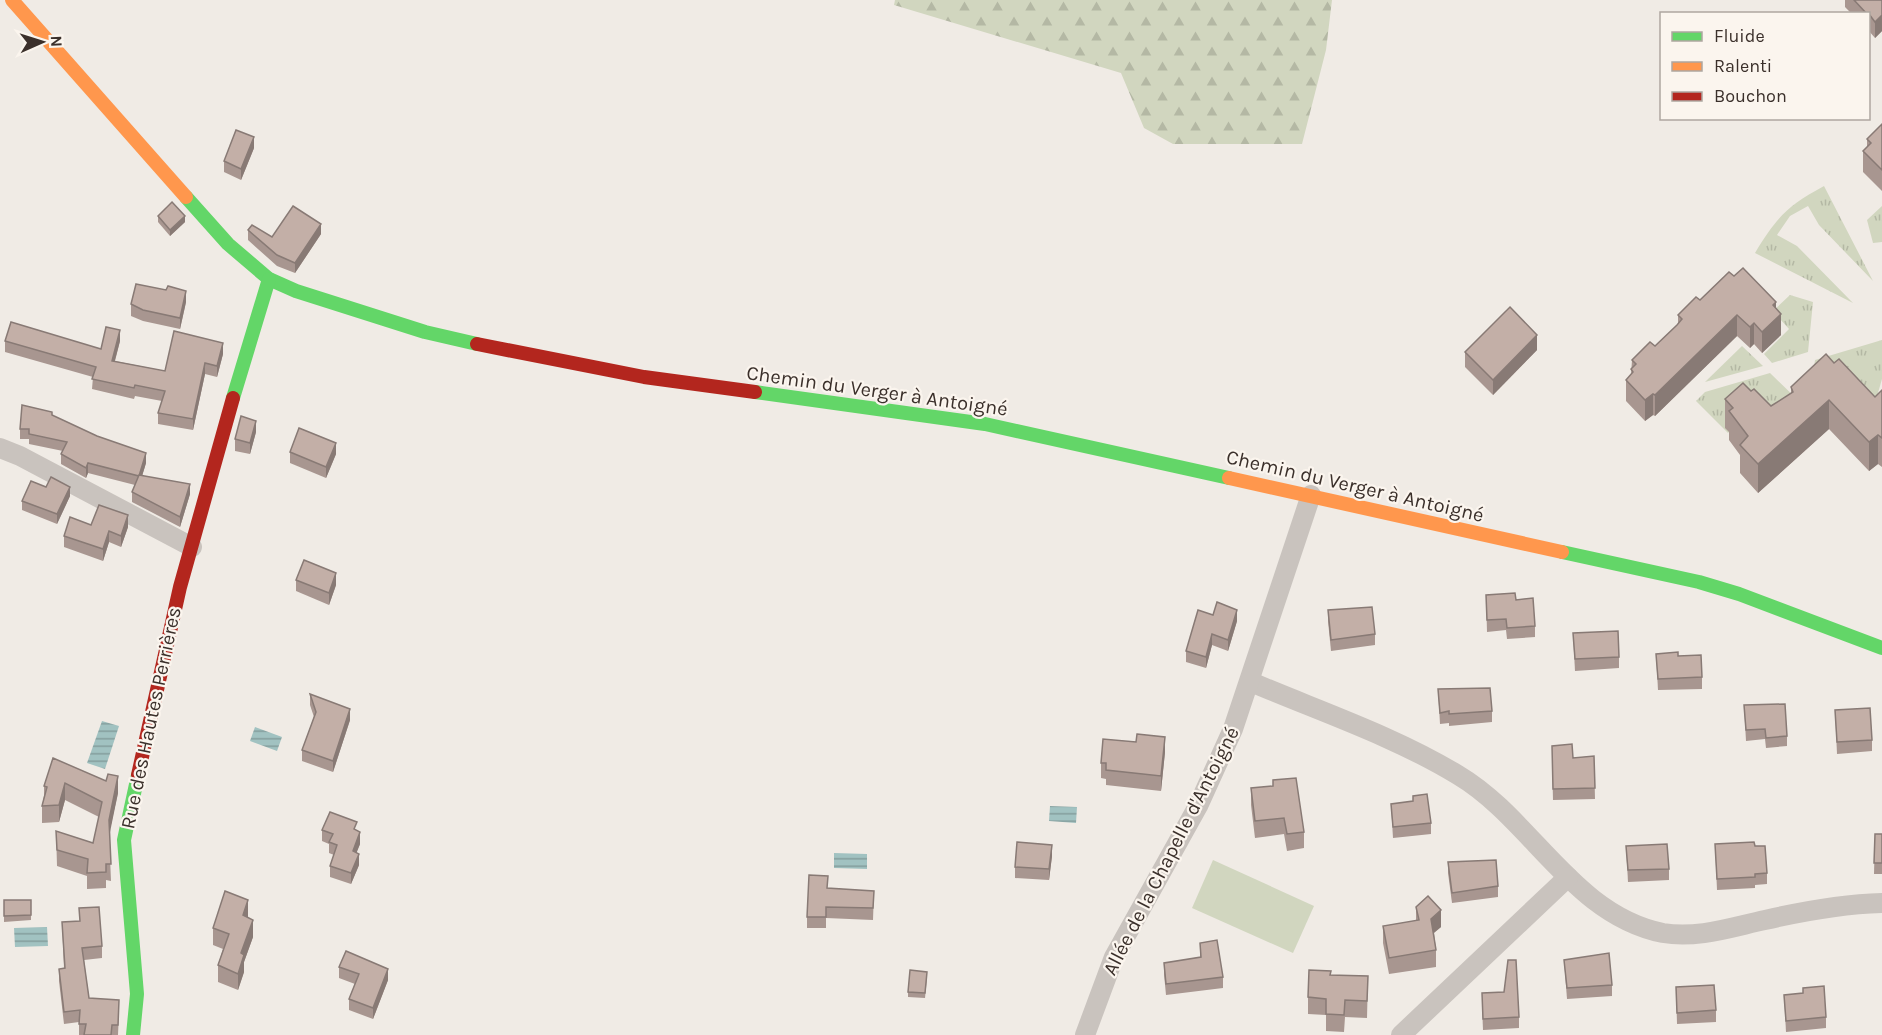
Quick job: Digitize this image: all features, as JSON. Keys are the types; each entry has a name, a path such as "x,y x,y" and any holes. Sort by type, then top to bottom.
{"street":[{"name":"Chemin du Verger à Antoigné","path":"12,0 228,244 269,279 296,291 425,332 496,348 644,377 974,422 1699,582 1739,594 1882,648"},
{"name":"Rue des Hautes Perrières","path":"133,1035 137,994 124,840 180,586 261,299 269,279"},
{"path":"0,448 20,456 192,547"},
{"name":"Allée de la Chapelle d'Antoigné","path":"1085,1035 1114,957 1198,806 1233,729 1251,681 1311,495"},
{"path":"1251,681 1392,742 1457,774 1486,794 1568,877 1600,906 1620,919 1664,933 1687,935 1803,912 1882,903"},
{"path":"1401,1035 1568,877"}],"green space":[{"path":"895,0 1332,0 1326,50 1302,144 1173,144 1144,128 1121,73 894,5"},
{"path":"1824,186 1873,281 1819,225 1808,206 1790,216 1777,235 1797,246 1853,303 1755,253 1784,213"},
{"path":"1882,206 1882,242 1873,243 1867,220"},
{"path":"1790,295 1813,302 1808,352 1772,363 1764,354 1789,329 1773,311"},
{"path":"1882,340 1882,379 1871,417 1810,392 1815,360"},
{"path":"1742,346 1763,366 1705,382"},
{"path":"1770,373 1800,402 1772,428 1751,409 1728,433 1696,401 1705,392"},
{"path":"1213,860 1314,906 1293,953 1192,908"}],"water":[{"path":"102,721 119,726 105,769 87,763"},
{"path":"255,727 282,737 277,751 250,741"},
{"path":"1050,806 1077,807 1076,823 1049,821"},
{"path":"834,853 867,854 867,869 834,868"},
{"path":"47,927 48,946 15,947 14,928"}],"building":[{"path":"1854,0 1882,0 1882,15 1875,22 1870,12 1865,12"},
{"path":"1882,124 1882,170 1863,151 1871,143 1867,139"},
{"path":"236,130 254,137 241,169 224,161"},
{"path":"172,202 185,216 170,230 158,216"},
{"path":"293,206 321,224 295,263 277,255 248,230 252,225 272,237"},
{"path":"1743,268 1776,302 1773,305 1781,314 1762,332 1754,323 1750,327 1737,315 1655,395 1645,400 1626,380 1636,364 1632,360 1650,342 1655,346 1677,325 1682,319 1678,315 1696,297 1700,300 1729,272 1734,276"},
{"path":"136,284 166,290 168,286 186,291 180,318 143,310 131,304"},
{"path":"1510,307 1537,335 1493,380 1465,352"},
{"path":"11,322 101,349 106,327 120,330 112,361 165,371 174,331 223,343 217,366 205,363 193,419 158,413 165,391 135,385 134,388 92,379 96,367 5,341"},
{"path":"1826,354 1834,363 1839,359 1875,397 1882,390 1882,438 1878,435 1869,442 1829,400 1758,464 1740,445 1748,436 1729,411 1733,408 1725,399 1743,383 1751,391 1754,389 1771,406 1793,392 1791,387"},
{"path":"22,405 52,412 52,415 97,436 146,453 139,476 88,463 86,468 61,454 67,442 29,434 29,429 20,429"},
{"path":"241,416 256,421 250,443 235,439"},
{"path":"299,428 336,443 326,467 290,452"},
{"path":"139,475 190,484 180,517 132,492"},
{"path":"51,477 70,487 57,514 22,501 31,481 46,487"},
{"path":"99,505 128,515 121,536 109,531 103,549 64,536 70,517 91,525"},
{"path":"304,560 336,573 329,593 296,580"},
{"path":"1515,593 1516,600 1533,598 1535,626 1507,628 1506,619 1487,620 1486,595"},
{"path":"1217,602 1237,610 1228,640 1212,634 1206,657 1186,651 1198,610 1213,615"},
{"path":"1372,607 1375,634 1331,640 1328,610"},
{"path":"1618,631 1619,657 1575,659 1573,633"},
{"path":"1678,652 1678,656 1701,655 1702,677 1658,679 1656,654"},
{"path":"1490,688 1492,711 1440,713 1438,689"},
{"path":"310,694 350,709 333,761 302,750 316,712"},
{"path":"1785,704 1787,736 1766,738 1765,729 1746,730 1744,705"},
{"path":"1870,708 1872,740 1837,742 1835,710"},
{"path":"1137,734 1165,737 1161,776 1106,770 1106,763 1101,763 1103,739 1136,742"},
{"path":"1572,744 1573,758 1594,756 1595,788 1553,789 1552,746"},
{"path":"53,758 106,781 108,774 118,776 109,820 111,864 106,864 106,872 87,873 88,859 57,850 56,831 93,843 102,802 65,783 59,805 42,806 47,787 44,786"},
{"path":"1296,778 1304,832 1287,834 1284,818 1255,821 1251,788 1273,786 1273,780"},
{"path":"1427,794 1431,823 1393,827 1391,804 1413,801 1413,796"},
{"path":"330,812 357,822 354,829 360,832 353,851 359,854 351,873 330,866 337,845 329,842 333,834 322,830"},
{"path":"1875,834 1882,834 1882,863 1874,863"},
{"path":"1017,842 1052,845 1049,869 1015,867"},
{"path":"1754,842 1755,846 1765,846 1767,873 1755,874 1755,877 1717,879 1715,844"},
{"path":"1667,844 1669,869 1628,870 1626,846"},
{"path":"1496,860 1498,886 1452,893 1448,862"},
{"path":"809,875 828,876 827,888 874,891 873,908 826,907 826,917 807,917"},
{"path":"225,891 248,900 243,915 253,920 241,953 244,955 238,974 218,965 229,934 213,928"},
{"path":"1428,896 1441,910 1431,919 1436,950 1389,958 1383,926 1419,920 1416,907"},
{"path":"4,900 31,900 31,915 4,916"},
{"path":"99,907 102,946 82,948 89,998 119,1000 118,1025 112,1025 111,1035 84,1035 86,1024 79,1024 80,1010 64,1012 59,969 65,968 62,922 80,921 79,908"},
{"path":"1217,940 1223,977 1166,984 1164,963 1201,957 1200,943"},
{"path":"346,951 388,969 373,1008 349,999 359,974 339,967"},
{"path":"1609,953 1612,985 1567,988 1564,960"},
{"path":"1508,960 1516,960 1519,1017 1483,1019 1482,993 1504,992"},
{"path":"910,970 927,972 925,993 908,992"},
{"path":"1309,970 1331,971 1330,975 1368,976 1367,1001 1345,1000 1344,1015 1326,1014 1326,999 1308,997"},
{"path":"1714,985 1716,1010 1677,1013 1676,987"},
{"path":"1824,986 1826,1017 1786,1021 1784,995 1803,993 1803,988"}],"traffic: fast":[{"path":"186,197 228,244 269,279 296,291 425,332 477,344"},
{"path":"233,398 269,279"},
{"path":"755,392 985,424 1229,478"},
{"path":"1562,552 1699,582 1739,594 1882,648"},
{"path":"133,1035 137,994 124,840 138,775"}],"traffic: slow":[{"path":"12,0 186,197"},
{"path":"1229,478 1562,552"}],"traffic: jam":[{"path":"477,344 644,377 755,392"},
{"path":"138,775 180,587 233,398"}]}
